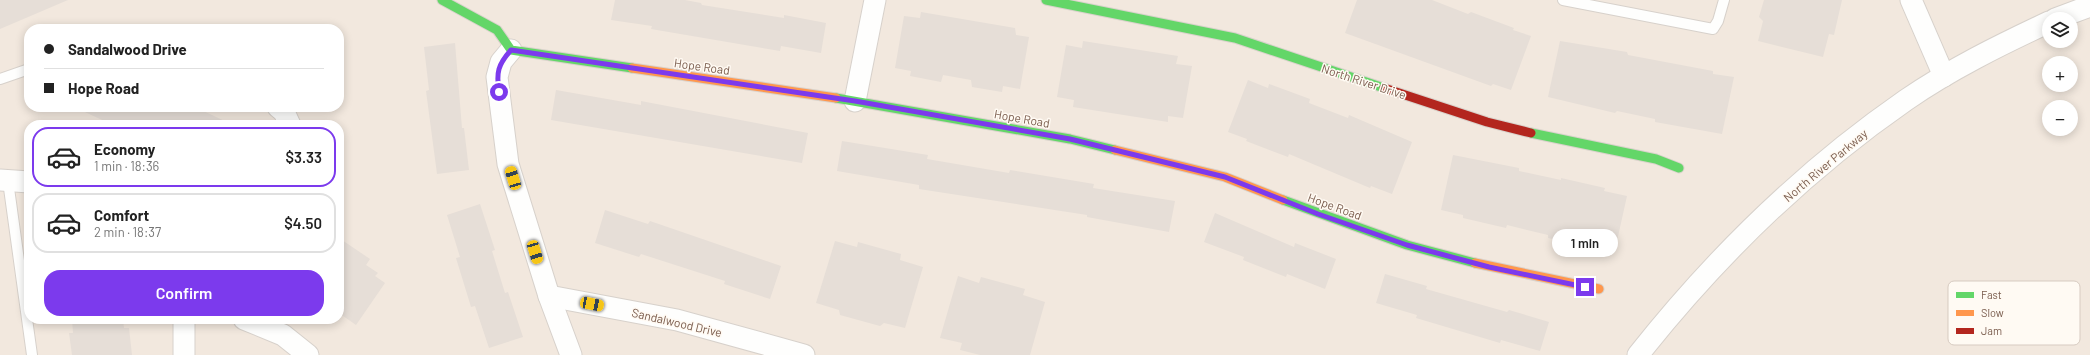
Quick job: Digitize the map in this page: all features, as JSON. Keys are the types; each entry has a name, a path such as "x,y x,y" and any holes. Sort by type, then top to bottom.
{"street":[{"path":"442,0 496,30 511,50 501,62 497,77 508,164 549,296 571,355"},
{"path":"855,101 875,0"},
{"name":"North River Drive","path":"1046,0 1235,38 1487,122 1578,144 1656,159 1680,168"},
{"path":"1911,0 1944,76"},
{"path":"2074,12 2090,6"},
{"name":"North River Parkway","path":"1638,355 1665,321 1754,225 1830,158 1906,100 1944,76 1982,53 2042,25"},
{"name":"Hope Road","path":"511,50 855,101 1070,139 1225,177 1318,214 1407,245 1489,267 1599,289"},
{"path":"4,181 24,182"},
{"name":"Sandalwood Drive","path":"549,296 677,320 804,355"},
{"path":"184,324 184,355"},
{"path":"256,324 283,335 308,355"}],"lane":[{"path":"1563,0 1713,29 1718,21 1724,0"},
{"path":"0,79 24,71"},
{"path":"4,181 24,305"},
{"path":"27,324 32,355"}],"shaded area":[{"path":"0,0 2090,0 2090,355 0,355"}],"building":[{"path":"0,0 68,0 0,29"},
{"path":"615,0 685,0 701,3 702,5 784,18 784,15 826,23 821,53 781,46 780,51 651,29 652,26 611,20"},
{"path":"1357,0 1432,0 1468,14 1471,12 1531,36 1511,90 1493,84 1491,86 1345,33"},
{"path":"1764,0 1842,0 1834,35 1829,34 1823,57 1758,41 1763,21 1759,17"},
{"path":"921,12 1015,28 1016,35 1029,37 1020,89 1003,86 1002,92 972,87 971,80 943,75 941,82 910,76 911,71 895,68 904,16 920,18"},
{"path":"1083,41 1178,56 1176,64 1192,66 1183,118 1168,116 1168,122 1073,107 1074,100 1057,97 1066,45 1082,48"},
{"path":"1560,41 1627,52 1628,55 1713,71 1713,74 1734,77 1722,134 1655,122 1655,119 1617,111 1615,113 1548,97"},
{"path":"455,43 462,128 464,128 469,170 437,174 426,91 429,90 424,47"},
{"path":"1248,80 1268,88 1269,84 1310,99 1309,103 1348,118 1349,115 1412,142 1392,194 1371,186 1370,188 1289,154 1288,157 1246,141 1247,139 1228,132"},
{"path":"556,90 641,105 641,101 808,133 802,163 551,120"},
{"path":"85,112 206,112 222,120 102,120"},
{"path":"842,141 928,155 927,159 1009,173 1010,170 1094,184 1093,188 1175,201 1169,232 1087,217 1087,215 919,189 919,185 837,171"},
{"path":"1453,155 1519,168 1519,171 1561,180 1561,178 1605,188 1604,191 1627,196 1615,250 1592,245 1592,248 1548,238 1548,235 1507,225 1506,228 1463,218 1463,215 1441,210"},
{"path":"480,204 495,250 492,251 505,293 508,292 523,337 489,348 475,306 471,307 456,258 460,257 447,215"},
{"path":"605,210 648,224 650,221 781,266 770,299 724,284 725,281 641,254 639,257 595,243"},
{"path":"1215,213 1294,247 1295,243 1336,259 1325,289 1287,274 1286,277 1243,260 1244,257 1204,242"},
{"path":"344,241 370,259 366,265 378,273 375,276 385,283 356,325 344,317"},
{"path":"835,241 857,247 858,242 901,254 900,260 923,267 905,328 884,323 880,326 840,315 839,310 816,303"},
{"path":"1385,274 1427,286 1426,289 1507,312 1509,310 1549,322 1540,351 1501,340 1500,343 1416,318 1417,315 1376,303"},
{"path":"958,276 979,283 981,277 1025,289 1023,295 1045,302 1030,355 980,355 960,350 962,343 940,338"},
{"path":"72,324 124,324 124,328 129,328 132,355 72,355 69,333 73,333"}],"traffic: fast":[{"path":"442,0 497,30 511,50 632,68"},
{"path":"1046,0 1235,38 1384,88"},
{"path":"836,98 1070,139 1115,150"},
{"path":"1531,133 1656,159 1679,168"},
{"path":"1283,200 1407,245 1475,263"}],"traffic: slow":[{"path":"632,68 836,98"},
{"path":"1115,150 1225,177 1283,200"},
{"path":"1475,263 1599,289"}],"traffic: jam":[{"path":"1384,88 1487,122 1531,133"}],"route":[{"path":"499,92 497,77 501,62 511,50 855,101 1070,139 1225,177 1318,214 1407,245 1489,267 1585,287"}]}
